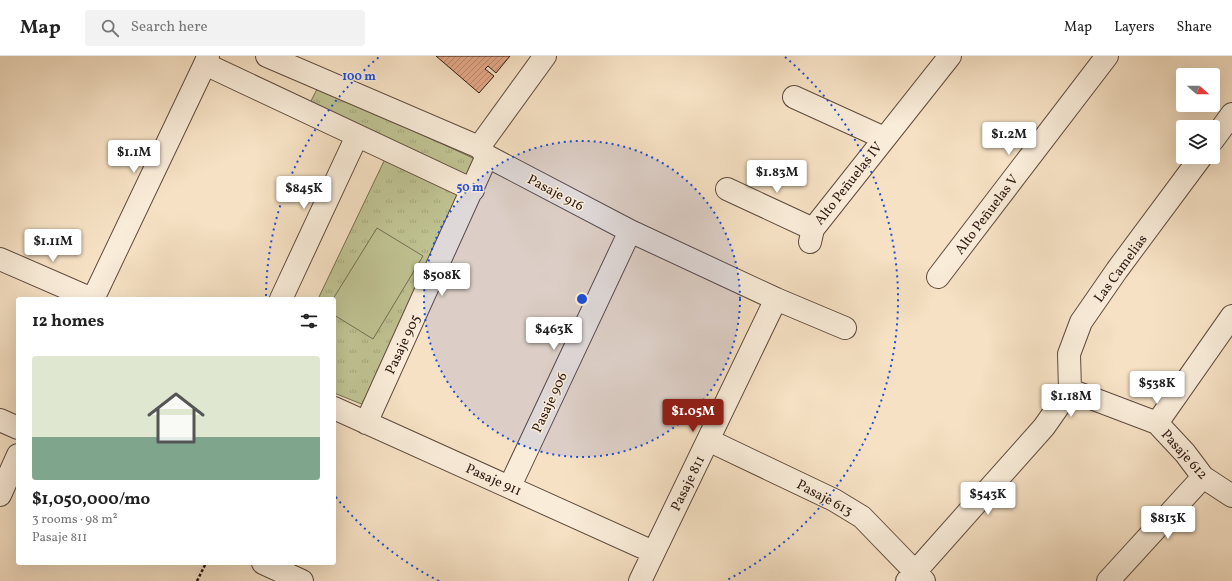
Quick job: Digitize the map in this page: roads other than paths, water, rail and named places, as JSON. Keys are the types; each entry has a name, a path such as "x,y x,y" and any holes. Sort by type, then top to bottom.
{"street":[{"name":"Pasaje 916","path":"267,56 483,152 630,231 776,299 845,328"},
{"name":"Pasaje 905","path":"366,423 472,190 483,152 545,56"},
{"name":"Alto Peñuelas IV","path":"727,190 811,235 884,138 950,56"},
{"name":"Alto Peñuelas V","path":"938,277 1107,56"},
{"path":"94,297 206,60 357,136 472,190"},
{"name":"Alto Peñuelas IV","path":"794,97 884,138"},
{"path":"1220,130 1232,114"},
{"path":"282,297 357,136"},
{"name":"Las Camelias","path":"1070,390 1069,354 1081,322 1117,270 1196,164"},
{"name":"Pasaje 906","path":"510,486 630,231"},
{"path":"0,259 88,297"},
{"name":"Pasaje 811","path":"640,581 776,299"},
{"path":"1157,423 1232,316"},
{"path":"915,578 1044,427 1070,390"},
{"name":"Pasaje 612","path":"1070,390 1157,423 1185,453 1203,477 1232,496"},
{"name":"Pasaje 911","path":"336,409 654,552"},
{"path":"0,420 16,427"},
{"name":"Pasaje 613","path":"708,440 834,500 862,517 915,578"},
{"path":"0,495 16,459"},
{"path":"1108,581 1203,477"},
{"path":"267,565 302,581"}]}
